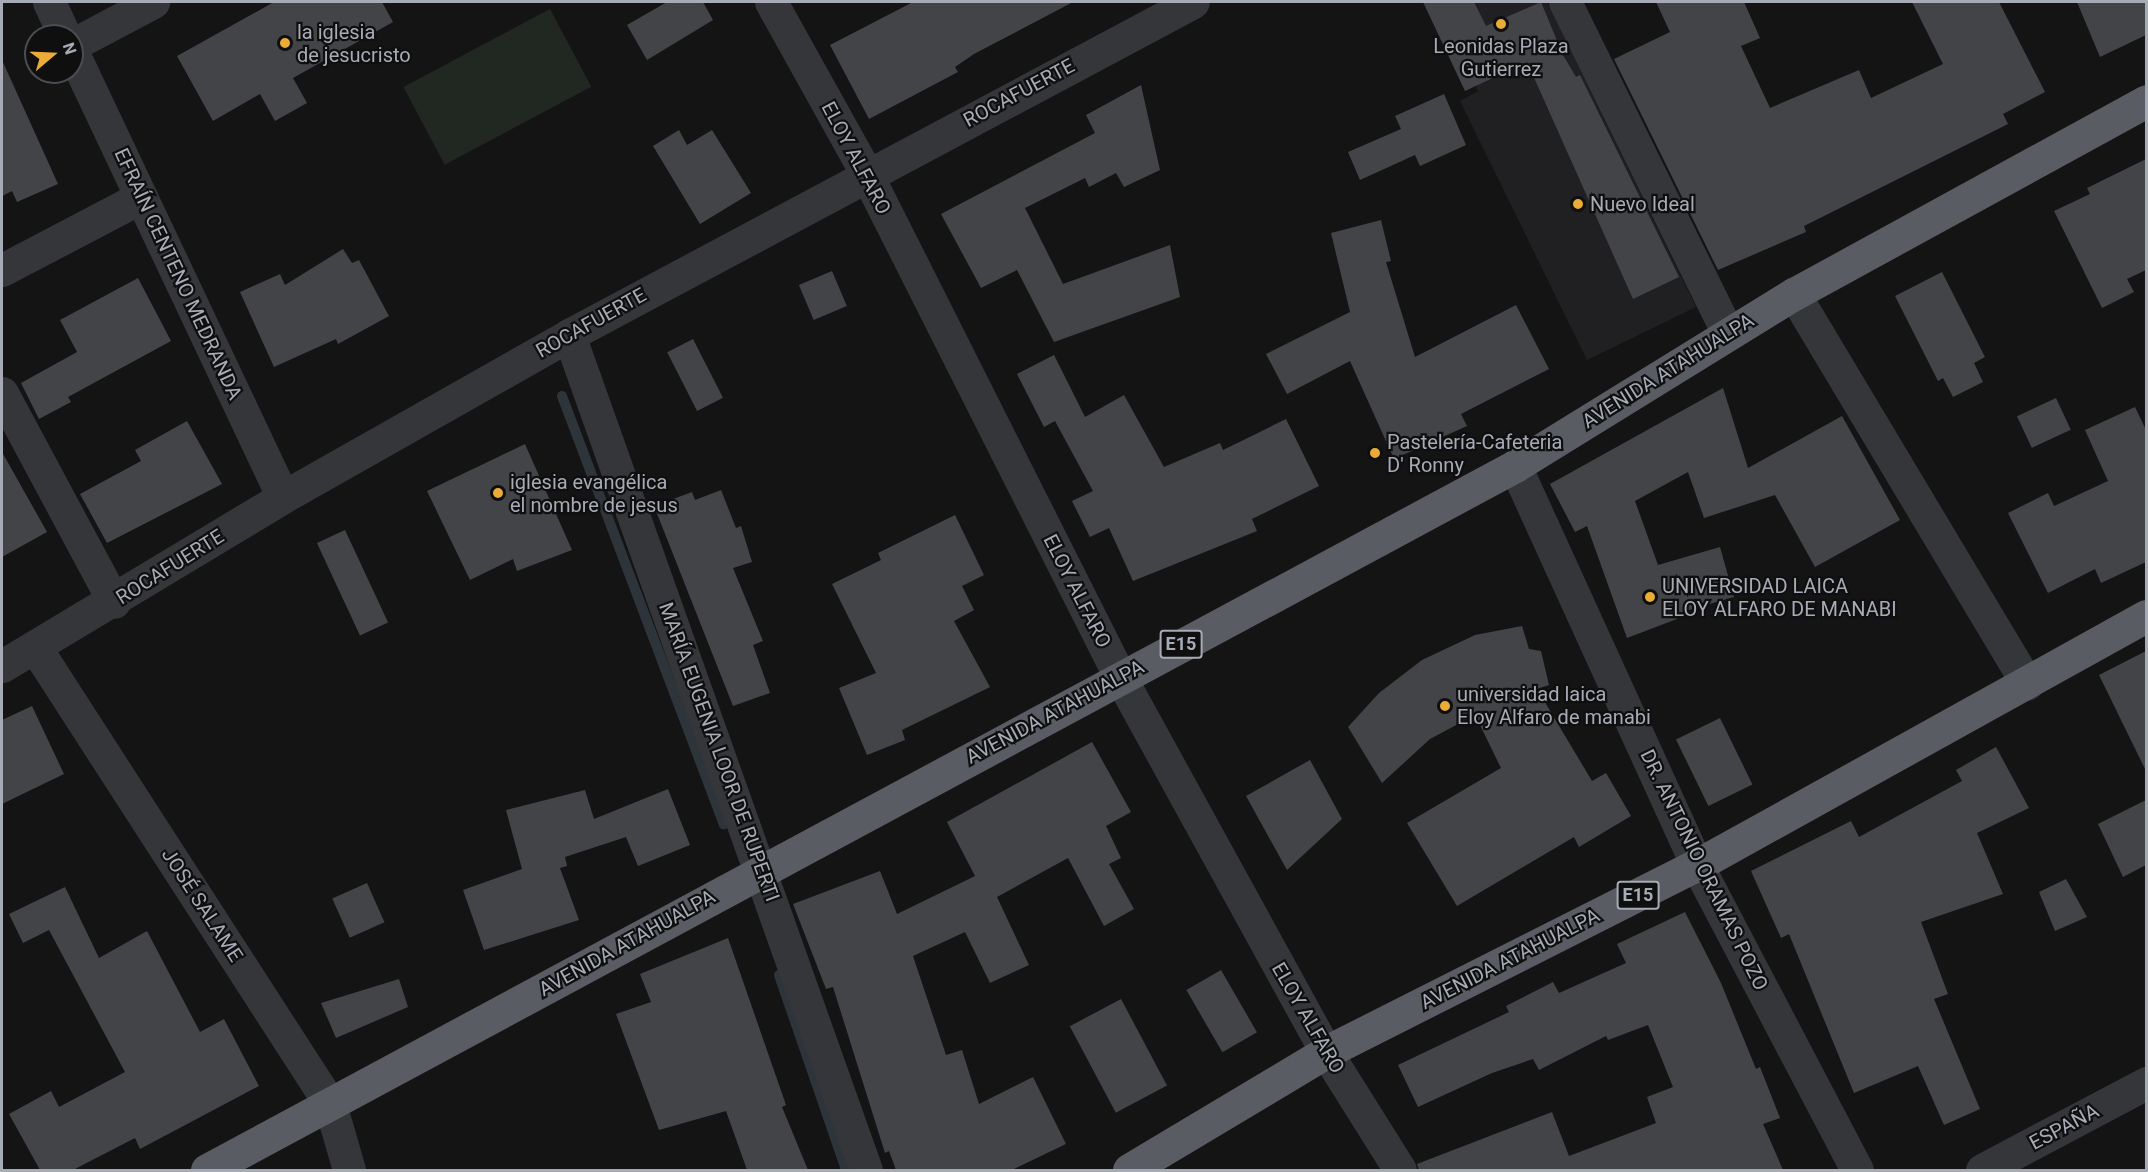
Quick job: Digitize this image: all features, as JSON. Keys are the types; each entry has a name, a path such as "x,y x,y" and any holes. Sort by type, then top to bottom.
{"highway":[{"name":"AVENIDA ATAHUALPA","path":"207,1170 1120,676 1515,466 1794,294 2146,101"},
{"name":"AVENIDA ATAHUALPA","path":"1129,1170 1326,1052 1697,865 2146,616"}],"street":[{"path":"49,2 59,24"},
{"path":"84,39 153,2"},
{"name":"ELOY ALFARO","path":"771,2 866,173 1120,676 1326,1052 1400,1170"},
{"name":"ROCAFUERTE","path":"2,666 114,602 283,497 569,335 866,173 1192,2"},
{"path":"1565,2 1728,333"},
{"name":"EFRAÍN CENTENO MEDRANDA","path":"84,76 283,497"},
{"path":"2,270 141,197"},
{"path":"1794,294 2027,684"},
{"name":"MARÍA EUGENIA LOOR DE RUPERTI","path":"569,335 762,869 866,1170"},
{"path":"2,393 114,602"},
{"name":"DR. ANTONIO ORAMAS POZO","path":"1515,466 1697,865 1857,1170"},
{"name":"JOSÉ SALAME","path":"35,647 330,1104 350,1170"},
{"name":"ESPAÑA","path":"1982,1170 2146,1083"}],"shaded area":[{"name":"Nuevo Ideal","path":"1434,2 1547,2 1696,307 1587,360 1460,101 1478,91"},
{"path":"550,9 591,87 445,165 403,87"}],"building":[{"path":"274,2 382,2 393,22 293,78 307,103 275,121 260,94 213,121 177,56"},
{"path":"667,2 703,2 713,20 647,60 627,25"},
{"path":"913,2 1073,2 974,54 955,67 958,72 869,119 830,45"},
{"path":"1423,2 1474,2 1486,26 1541,2 1563,55 1576,77 1580,75 1679,277 1633,299 1527,62 1465,91"},
{"path":"1656,2 1744,2 1760,38 1741,46 1770,108 1859,70 1871,98 1943,64 1912,2 1999,2 2045,92 2003,114 2008,124 1804,226 1806,232 1718,270 1614,59 1670,32"},
{"path":"2077,2 2146,2 2146,35 2100,57"},
{"path":"2,60 58,184 17,202 12,191 2,196"},
{"path":"1141,85 1160,170 1124,187 1116,173 1089,187 1085,178 1025,208 1063,284 1170,245 1180,297 1054,342 1017,270 981,288 941,214 1095,133 1086,115"},
{"path":"1444,94 1466,145 1420,166 1415,155 1360,180 1348,152 1401,129 1395,116"},
{"path":"679,130 687,145 712,130 751,193 700,224 653,146"},
{"path":"2146,159 2146,270 2127,279 2134,292 2102,308 2054,211 2090,194 2087,188"},
{"path":"1381,220 1391,261 1386,262 1415,357 1516,305 1549,369 1461,414 1467,426 1394,459 1350,361 1287,394 1266,354 1350,312 1331,233"},
{"path":"343,249 352,263 359,260 389,316 338,344 336,339 274,367 240,292 280,274 285,285"},
{"path":"832,271 847,306 814,320 799,285"},
{"path":"1942,272 1985,357 1974,363 1983,382 1953,397 1943,378 1938,381 1895,296"},
{"path":"138,278 171,341 68,397 71,402 39,419 21,383 77,352 60,320"},
{"path":"693,339 723,398 697,411 667,352"},
{"path":"1054,355 1085,417 1124,395 1164,467 1220,443 1223,450 1286,419 1319,486 1252,519 1257,531 1133,581 1109,528 1090,537 1072,501 1093,491 1055,421 1044,427 1017,374"},
{"path":"1723,388 1748,468 1842,416 1900,520 1815,567 1775,495 1704,518 1688,472 1635,501 1658,565 1720,547 1734,597 1675,614 1677,619 1627,638 1587,526 1575,532 1550,484"},
{"path":"2056,398 2071,430 2032,448 2017,416"},
{"path":"2135,407 2146,430 2146,562 2101,583 2095,569 2048,593 2008,513 2048,493 2054,506 2108,481 2085,430"},
{"path":"187,421 222,484 107,543 80,494 141,461 135,450"},
{"path":"525,444 572,550 517,571 513,559 470,580 427,491"},
{"path":"2,452 47,532 2,557"},
{"path":"721,490 736,528 741,526 752,562 733,568 763,641 753,645 770,693 733,706 654,506 692,492 695,500"},
{"path":"955,515 984,575 962,586 974,610 954,621 990,687 902,730 905,740 867,755 839,688 876,673 832,584 881,560 878,553"},
{"path":"345,530 388,622 360,636 317,543"},
{"path":"1522,626 1529,649 1541,651 1549,685 1537,689 1592,781 1606,773 1631,816 1579,847 1574,837 1457,906 1407,823 1501,768 1475,715 1430,739 1382,783 1348,727 1379,693 1422,660 1475,635"},
{"path":"2146,651 2146,771 2099,675"},
{"path":"32,706 64,774 2,804 2,720"},
{"path":"1720,718 1752,785 1708,806 1676,739"},
{"path":"1092,742 1131,812 1106,826 1121,858 1109,864 1134,909 1104,926 1068,858 997,897 1029,965 990,983 965,932 913,956 946,1055 962,1050 979,1104 1033,1077 1066,1144 1012,1170 896,1170 889,1151 885,1153 833,987 826,989 793,904 880,871 897,914 975,876 947,822"},
{"path":"1996,747 2029,808 1977,833 2003,894 1921,922 1948,994 1934,999 1980,1109 1944,1125 1918,1066 1854,1093 1789,934 1781,938 1751,871 1851,821 1859,837 1962,781 1956,770"},
{"path":"1310,760 1342,819 1287,870 1246,796"},
{"path":"668,789 690,845 638,866 626,837 565,857 567,866 560,868 579,920 484,950 463,890 522,869 506,810 585,790 594,819"},
{"path":"2146,800 2146,865 2123,877 2098,824"},
{"path":"2066,879 2087,917 2055,931 2039,892"},
{"path":"367,883 384,922 350,938 332,898"},
{"path":"65,887 99,958 147,931 200,1032 224,1019 259,1086 140,1149 135,1138 73,1170 40,1170 9,1114 51,1091 59,1107 125,1072 49,930 23,943 9,914"},
{"path":"1685,912 1721,983 1756,1069 1760,1067 1780,1118 1763,1124 1783,1170 1419,1170 1417,1164 1552,1112 1569,1156 1656,1123 1647,1097 1673,1087 1648,1025 1608,1040 1606,1036 1539,1070 1533,1059 1492,1073 1418,1107 1398,1065 1509,1012 1506,1006 1553,982 1559,993 1626,963 1617,944"},
{"path":"728,938 786,1105 782,1107 808,1170 747,1170 726,1111 659,1130 616,1014 651,1002 640,974"},
{"path":"1221,970 1257,1032 1222,1052 1186,990"},
{"path":"399,979 408,1007 336,1038 321,1003"},
{"path":"1121,999 1167,1086 1116,1113 1070,1026"}],"waterway":[{"path":"562,396 724,824"},
{"path":"779,975 846,1170"}],"place":[{"name":"Leonidas Plaza Gutierrez","path":"1501,24"},
{"name":"la iglesia de jesucristo","path":"285,43"},
{"name":"Nuevo Ideal","path":"1578,204"},
{"name":"Pastelería-Cafeteria D' Ronny","path":"1375,453"},
{"name":"iglesia evangélica el nombre de jesus","path":"498,493"},
{"name":"UNIVERSIDAD LAICA ELOY ALFARO DE MANABI","path":"1650,597"},
{"name":"universidad laica Eloy Alfaro de manabi","path":"1445,706"}]}
